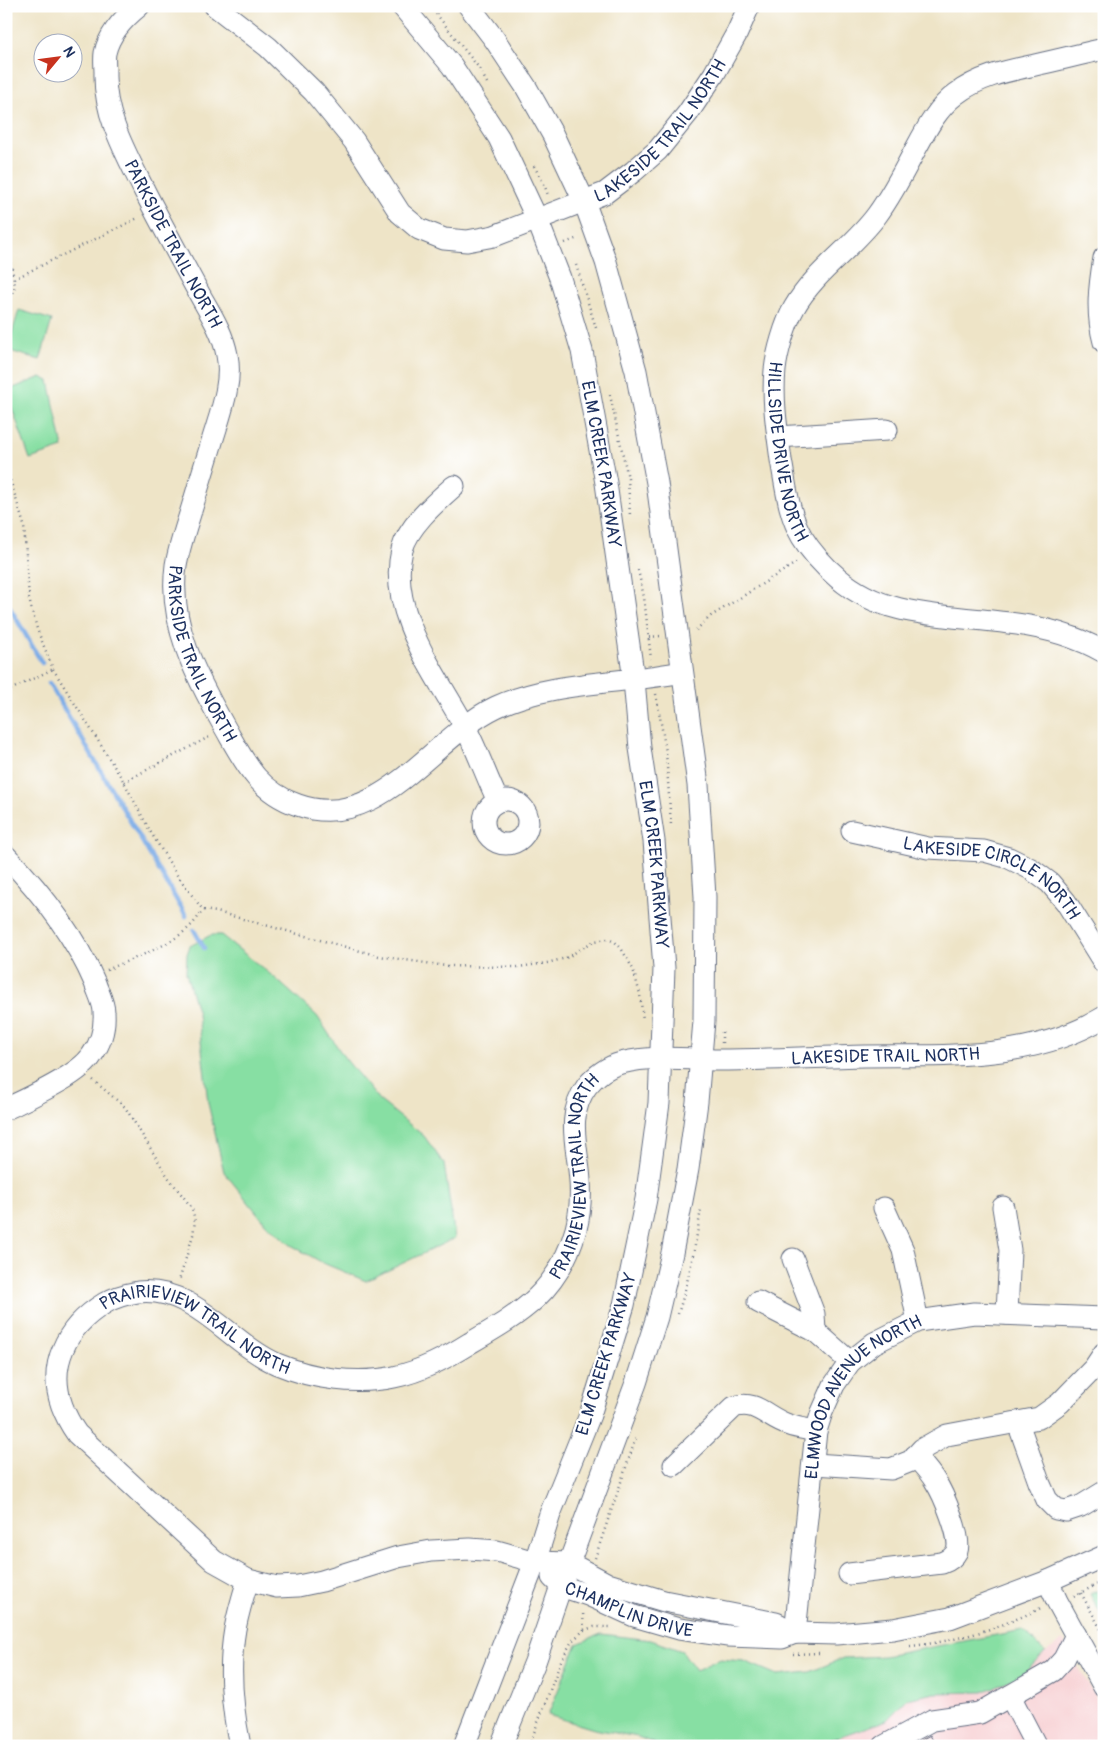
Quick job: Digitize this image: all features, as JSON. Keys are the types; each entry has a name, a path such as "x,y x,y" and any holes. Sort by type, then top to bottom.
{"street":[{"name":"PARKSIDE TRAIL NORTH","path":"139,6 125,16 113,34 105,52 104,81 108,110 118,136 154,210 218,329 227,355 228,378 223,402 176,565 175,596 179,626 201,684 247,765 260,783 298,805 322,811 344,809 365,804 388,790 465,727 494,708 527,696 561,688 634,680 682,672"},
{"path":"215,6 268,47 314,92 354,141 400,213 419,229 444,240 467,241 494,236 537,219"},
{"name":"ELM CREEK PARKWAY","path":"402,6 452,66 499,138 537,219 560,278 582,351 606,483 634,680 640,748 654,841 664,968 659,1103 646,1199 624,1306 590,1415 550,1514 535,1562 464,1746"},
{"name":"ELM CREEK PARKWAY","path":"469,6 526,86 553,135 584,202 606,262 636,371 657,482 698,785 705,897 704,1021 701,1059 688,1169 672,1253 656,1317 636,1383 535,1662 501,1746"},
{"name":"LAKESIDE TRAIL NORTH","path":"537,219 604,193 658,150 688,113 714,74 737,33 749,6"},
{"name":"HILLSIDE DRIVE NORTH","path":"1104,49 996,74 972,82 954,95 938,111 878,215 857,239 811,283 793,308 782,338 775,368 774,401 788,504 801,536 813,553 838,578 860,595 888,607 916,613 1009,622 1045,629 1083,640 1104,652"},
{"path":"1104,258 1099,291 1099,324 1104,342"},
{"path":"778,438 887,430"},
{"path":"454,486 428,510 413,529 402,549 400,591 403,609 414,637 465,727 498,801"},
{"name":"LAKESIDE CIRCLE NORTH","path":"852,832 928,848 984,851 1009,858 1031,869 1050,883 1066,902 1104,963"},
{"path":"6,856 61,922 82,957 104,1010 104,1028 92,1057 80,1069 6,1109"},
{"name":"LAKESIDE TRAIL NORTH","path":"661,1059 968,1054 1014,1050 1053,1040 1104,1017"},
{"name":"PRAIRIEVIEW TRAIL NORTH","path":"535,1562 497,1551 470,1549 431,1551 398,1557 322,1581 298,1586 277,1587 248,1580 214,1561 77,1434 67,1420 60,1402 56,1372 60,1355 67,1338 80,1323 110,1299 128,1294 160,1292 194,1305 259,1355 304,1374 336,1379 366,1380 394,1377 437,1363 516,1316 537,1297 562,1265 577,1226 580,1204 580,1180 574,1141 574,1114 581,1094 593,1078 616,1064 637,1059 661,1059"},
{"path":"1003,1207 1010,1250 1008,1314"},
{"path":"884,1208 903,1250 918,1321"},
{"path":"793,1259 814,1314 815,1331"},
{"path":"758,1302 815,1331 850,1362"},
{"name":"ELMWOOD AVENUE NORTH","path":"795,1633 816,1431 834,1385 850,1362 874,1342 918,1321 974,1313 1104,1318"},
{"path":"814,1464 891,1470 911,1461 922,1449 947,1435 1039,1418 1060,1404 1102,1360"},
{"path":"674,1465 734,1407 744,1404 752,1406 788,1425 816,1431"},
{"path":"1018,1423 1047,1500 1056,1508 1066,1511 1082,1506 1104,1492"},
{"path":"849,1574 942,1563 949,1560 957,1550 957,1538 948,1508 935,1480 916,1456"},
{"name":"CHAMPLIN DRIVE","path":"535,1562 561,1586 634,1616 679,1629 728,1636 782,1638 795,1633 836,1634 884,1630 950,1618 1048,1582 1104,1556"},
{"name":"CHAMPLIN DRIVE","path":"535,1562 569,1564 608,1584 664,1601 776,1623 795,1633"},
{"path":"240,1746 233,1715 230,1673 235,1629 248,1580"},
{"path":"1048,1582 1104,1687"},
{"path":"884,1746 932,1720 980,1713 1054,1671 1064,1660 1076,1635"},
{"path":"1010,1696 1036,1746"}],"path":[{"path":"14,279 154,210"},
{"path":"549,250 595,231"},
{"path":"6,254 12,268 15,286 6,309"},
{"path":"6,466 24,525 29,599 37,630 53,669 124,782 150,831 177,875 203,910 379,956 446,966 518,967 547,963 566,958 594,941 608,939 615,942 621,948 633,969 640,994 643,1026"},
{"path":"648,637 695,630 710,616 813,553"},
{"path":"6,692 53,669"},
{"path":"124,782 226,728"},
{"path":"92,978 142,956 170,940 198,919 203,910"},
{"path":"80,1069 126,1107 168,1177 192,1208 195,1221 193,1234 175,1297"},
{"path":"1104,1582 1079,1594 1104,1635"}],"shaded area":[{"path":"1063,1641 1104,1711 1104,1746 813,1746 887,1720 907,1699 935,1693 983,1692 1024,1674 1045,1652"}],"green space":[{"path":"19,310 52,320 40,360 7,350"},
{"path":"41,377 49,381 63,448 30,459 6,391"},
{"path":"211,935 221,935 275,978 317,1016 344,1057 379,1100 424,1136 444,1164 455,1238 366,1281 323,1263 291,1245 266,1224 224,1172 208,1103 198,1014 186,973 187,954 190,946"},
{"path":"1104,1588 1104,1620 1090,1594"},
{"path":"1023,1630 1045,1652 1024,1674 983,1692 935,1693 907,1699 887,1720 813,1746 660,1746 638,1737 594,1729 548,1715 577,1644 601,1634 651,1640 682,1651 696,1670 719,1659 744,1661 777,1675 810,1672 843,1658 884,1656"}],"building":[{"path":"930,1735 936,1746 911,1746"}],"waterway":[{"path":"6,198 11,215"},
{"path":"6,601 42,663"},
{"path":"49,683 186,916"},
{"path":"194,930 204,948"}]}
